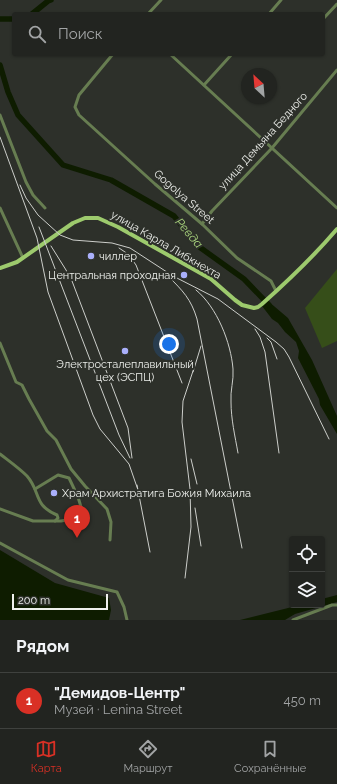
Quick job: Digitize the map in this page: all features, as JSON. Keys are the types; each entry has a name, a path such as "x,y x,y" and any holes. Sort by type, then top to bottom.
{"main road":[{"name":"улица Карла Либкнехта","path":"0,268 13,264 24,258 81,220 98,218 107,221 211,279 238,302 248,307 258,307 274,292"},
{"path":"274,292 316,253 337,229"}],"street":[{"path":"150,12 161,0"},
{"path":"271,12 281,0"},
{"path":"325,17 337,4"},
{"name":"Gogolya Street","path":"111,56 79,95 75,107 79,115 155,184 202,224 237,258 271,281 274,292"},
{"path":"172,56 337,208"},
{"path":"204,85 230,56"},
{"name":"улица Демьяна Бедного","path":"202,224 212,211 272,148 337,70"},
{"path":"0,115 26,182 33,196 45,208"},
{"path":"0,208 24,258"},
{"path":"0,343 16,382 22,385 28,399 48,431 56,440 71,469 107,509 111,522 110,540"},
{"path":"0,454 28,477 40,502 48,511 57,515 58,518 55,521"},
{"path":"66,477 71,469"},
{"path":"0,509 32,521 61,521 84,517 78,497 69,478 58,475 35,489"},
{"path":"0,543 68,580 117,592 124,607 127,620"},
{"path":"293,620 337,605"}],"green space":[{"path":"337,269 337,341 322,348 305,308"}],"shaded area":[{"path":"268,301 288,318 312,360 337,416 337,434 320,405 319,399 298,358 299,351 296,342 278,323 272,319 262,306"},
{"path":"0,550 55,583 109,598 111,610 109,620 0,620"},
{"path":"337,595 337,602 325,605 325,598"},
{"path":"289,608 316,608 295,614 285,620 240,620"}],"waterway":[{"name":"Ревда","path":"34,12 51,0"},
{"name":"Ревда","path":"0,19 12,19"},
{"name":"Ревда","path":"0,65 8,92 18,115 63,165 111,180 174,216 198,246 244,279 269,305"}],"railway":[{"path":"0,137 37,238 48,292 93,415 100,429 129,464 138,490"},
{"path":"20,185 26,198 38,215 60,235 73,240 112,243 130,248 173,276 218,299 276,342 284,349 289,357 329,439"},
{"path":"39,227 119,435 130,458"},
{"path":"51,246 72,281 128,428 132,458"},
{"path":"119,248 128,254 136,265 182,383"},
{"path":"168,276 186,296 197,319 242,548"},
{"path":"196,290 204,297 222,326 232,359 232,415 238,453"},
{"path":"255,329 260,337 265,352 279,453"},
{"path":"267,338 271,342 277,359"},
{"path":"193,372 201,346"},
{"path":"185,578 191,527 190,489 182,422 183,401 194,368"},
{"path":"191,459 197,484"},
{"path":"137,485 150,552"},
{"path":"195,508 201,546"}],"place":[{"name":"чиллер","path":"91,256"},
{"name":"Центральная проходная","path":"184,275"},
{"name":"Электросталеплавильный цех (ЭСПЦ)","path":"125,351"},
{"name":"Храм Архистратига Божия Михаила","path":"54,493"},
{"name":"\"Демидов-Центр\"","path":"77,538"}]}
